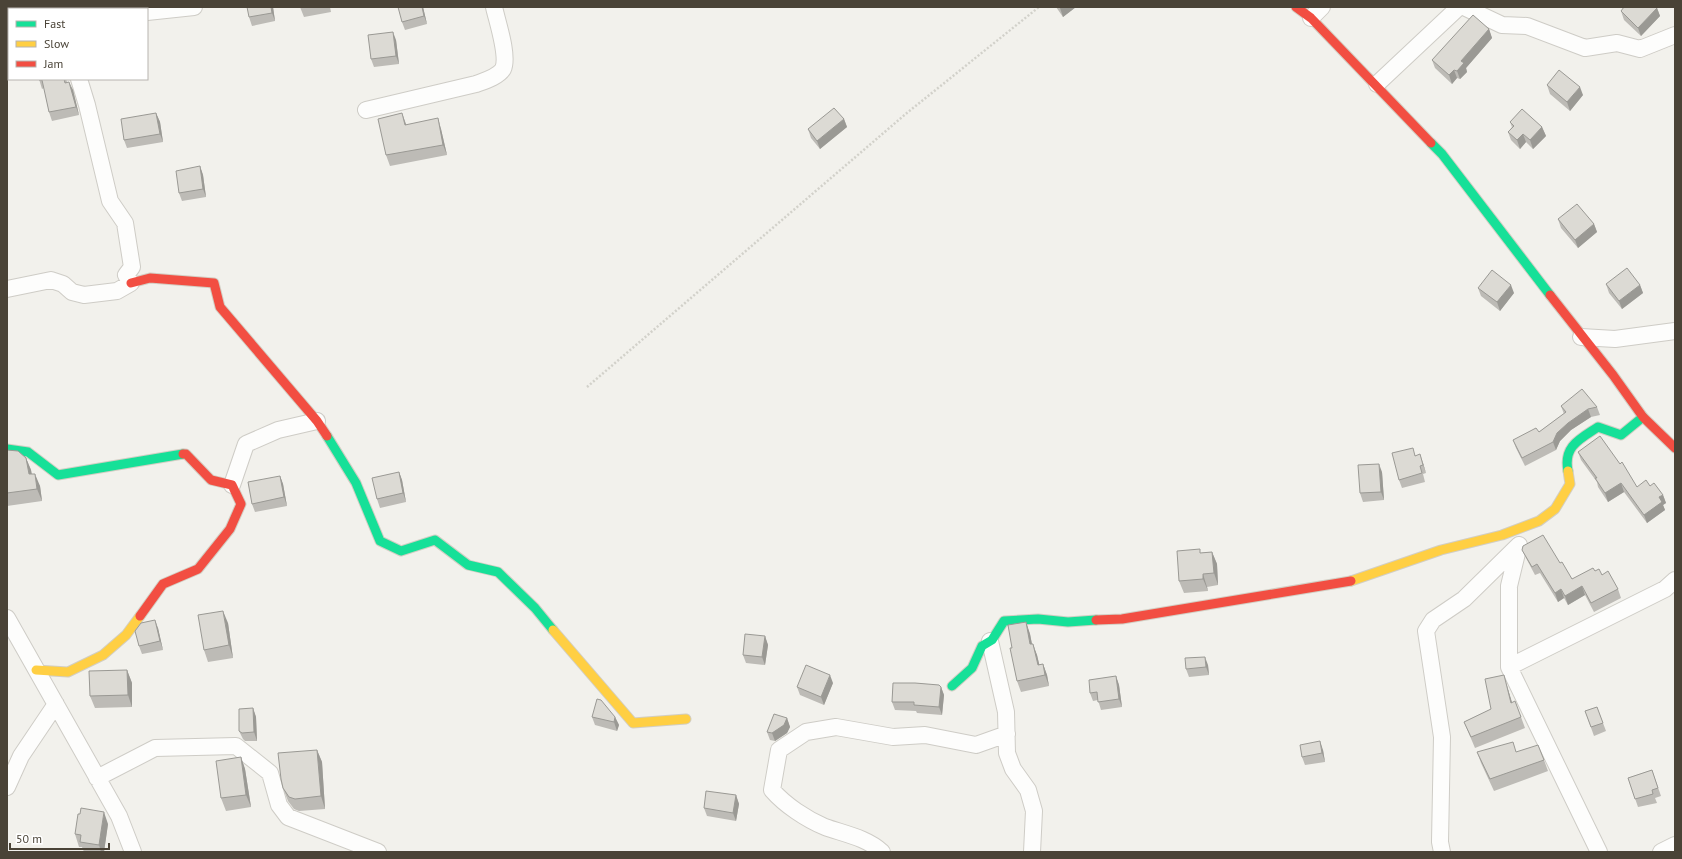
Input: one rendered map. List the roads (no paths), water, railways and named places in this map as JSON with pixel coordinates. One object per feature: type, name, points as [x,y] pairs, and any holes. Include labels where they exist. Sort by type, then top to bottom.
[{"type":"street","points":[[148,12],[194,7]]},
{"type":"street","points":[[366,110],[476,84],[493,77],[502,69],[504,60],[494,7]]},
{"type":"street","points":[[1296,7],[1316,12],[1377,84],[1442,154],[1643,416],[1675,448]]},
{"type":"street","points":[[1377,84],[1459,7]]},
{"type":"street","points":[[1464,7],[1502,25],[1527,26],[1584,48],[1617,43],[1640,49],[1675,35]]},
{"type":"street","points":[[79,80],[88,105],[110,201],[125,223],[132,267],[126,275],[131,282]]},
{"type":"street","points":[[7,289],[51,280],[63,284],[72,292],[84,295],[117,291],[131,282],[150,278],[214,282],[220,306],[316,421],[356,483],[380,541],[401,551],[435,540],[468,565],[498,572],[535,608],[633,723],[686,719]]},
{"type":"street","points":[[1581,337],[1615,339],[1675,331]]},
{"type":"street","points":[[952,686],[972,668],[982,646],[990,641],[1004,621],[1038,619],[1068,622],[1122,619],[1356,580],[1441,550],[1502,535],[1532,524],[1539,521],[1555,509],[1570,484],[1566,459],[1570,448],[1598,427],[1621,435],[1643,416]]},
{"type":"street","points":[[36,670],[68,672],[103,655],[126,635],[164,584],[198,569],[230,529],[241,504],[232,485],[246,444],[278,430],[316,421]]},
{"type":"street","points":[[7,449],[28,452],[58,475],[186,454],[211,480],[232,485]]},
{"type":"street","points":[[1442,852],[1440,842],[1442,737],[1426,631],[1433,620],[1464,599],[1519,545],[1532,524]]},
{"type":"street","points":[[1519,545],[1509,586],[1508,667],[1599,852]]},
{"type":"street","points":[[1508,667],[1665,589],[1675,580]]},
{"type":"street","points":[[7,618],[119,816],[133,852]]},
{"type":"street","points":[[990,641],[1006,712],[1007,753],[1013,769],[1028,790],[1034,811],[1032,852]]},
{"type":"street","points":[[7,787],[21,756],[56,704]]},
{"type":"street","points":[[882,852],[858,837],[823,826],[782,802],[772,790],[779,750],[806,732],[836,726],[892,737],[925,735],[976,745],[1007,734]]},
{"type":"street","points":[[97,778],[154,748],[236,746],[270,773],[280,805],[288,817],[378,852]]},
{"type":"street","points":[[1661,852],[1675,845]]}]
